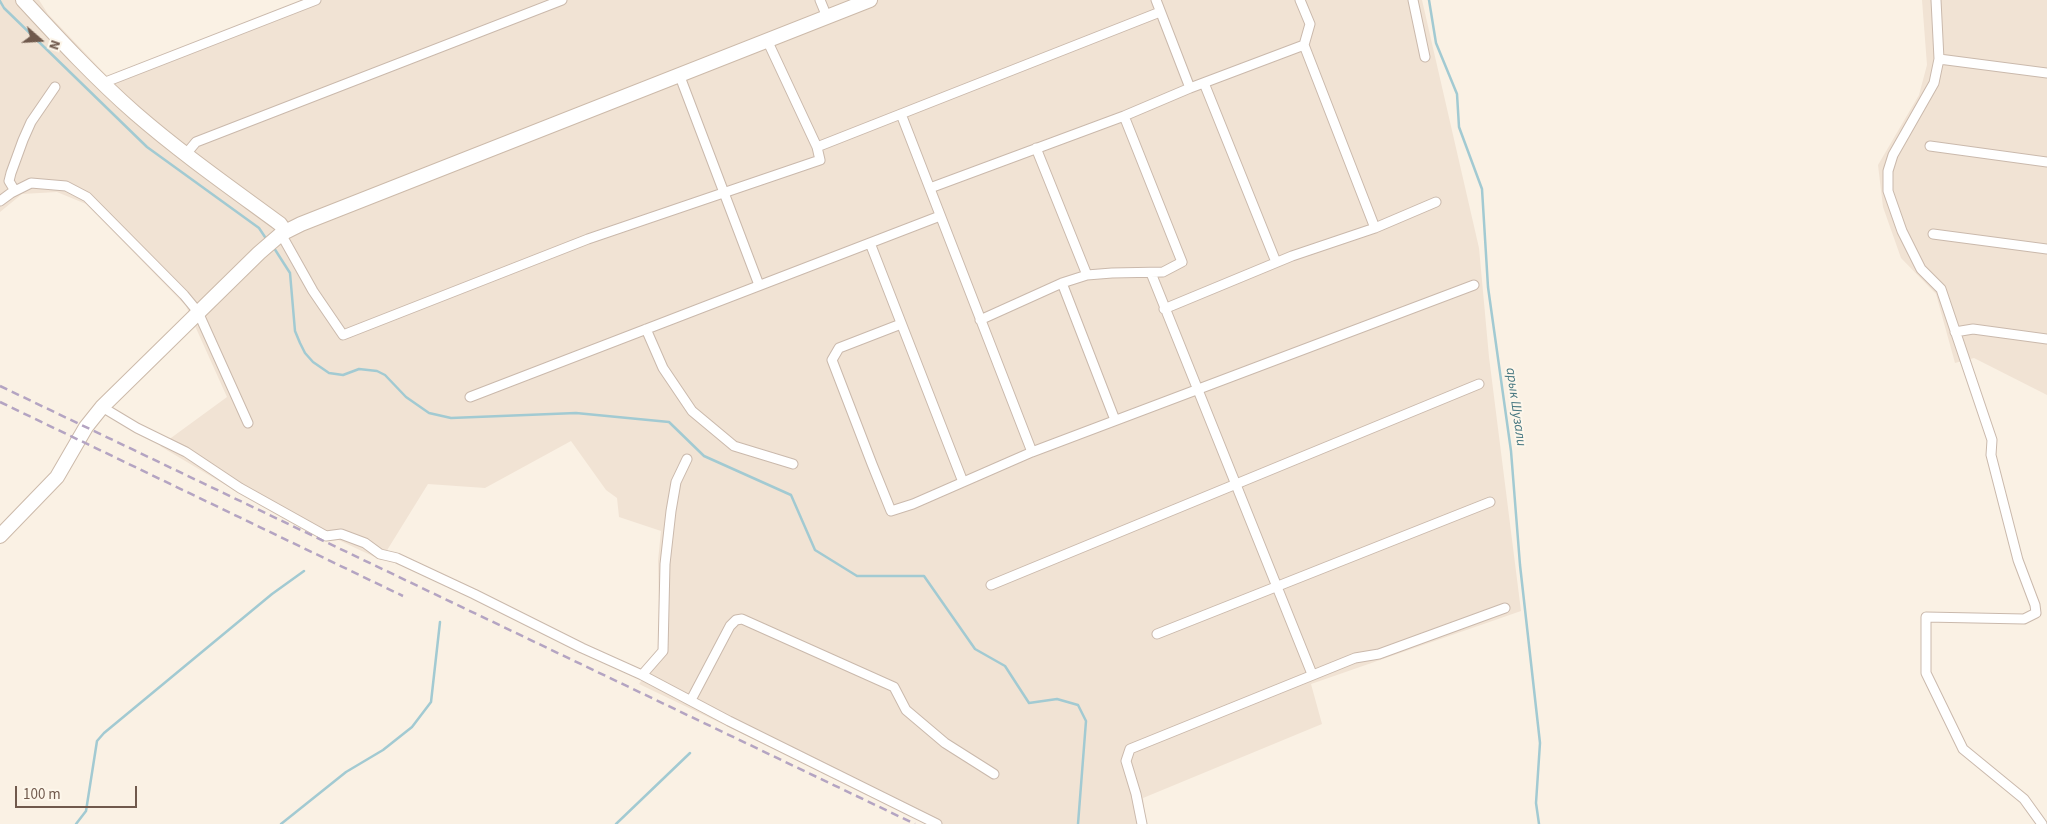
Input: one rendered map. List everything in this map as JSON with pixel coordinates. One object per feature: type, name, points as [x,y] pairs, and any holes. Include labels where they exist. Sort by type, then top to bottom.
[{"type":"main road","points":[[23,0],[71,53],[135,114],[280,224],[283,232]]},
{"type":"main road","points":[[0,536],[57,478],[86,427],[102,407],[259,253],[283,232],[870,0]]},
{"type":"street","points":[[103,83],[316,0]]},
{"type":"street","points":[[186,154],[196,142],[562,0]]},
{"type":"street","points":[[820,0],[827,17]]},
{"type":"street","points":[[1156,0],[1190,88]]},
{"type":"street","points":[[1300,0],[1310,24],[1304,45],[1375,228]]},
{"type":"street","points":[[1413,0],[1425,57]]},
{"type":"street","points":[[1936,0],[1939,59],[1934,83],[1893,155],[1888,171],[1888,191],[1902,231],[1921,269],[1941,289],[1992,440],[1994,465],[2018,560],[2035,605],[2036,613],[2024,619],[1926,617],[1926,673],[1963,748],[2024,799],[2042,824]]},
{"type":"street","points":[[817,148],[1160,12]]},
{"type":"street","points":[[283,232],[313,291],[343,335],[588,239],[726,194],[820,160],[817,148],[767,40]]},
{"type":"street","points":[[930,188],[1124,116],[1190,88],[1304,45]]},
{"type":"street","points":[[1939,59],[2047,73]]},
{"type":"street","points":[[680,74],[760,285]]},
{"type":"street","points":[[1204,83],[1276,262]]},
{"type":"street","points":[[15,191],[9,181],[23,140],[31,122],[55,87]]},
{"type":"street","points":[[901,114],[1032,452]]},
{"type":"street","points":[[980,320],[1062,282],[1087,275],[1162,272],[1182,262],[1124,116]]},
{"type":"street","points":[[1930,146],[2047,162]]},
{"type":"street","points":[[1036,148],[1087,275]]},
{"type":"street","points":[[0,201],[15,191],[31,184],[66,186],[87,197],[184,295],[198,312],[248,423]]},
{"type":"street","points":[[1164,309],[1276,262],[1375,228],[1436,202]]},
{"type":"street","points":[[470,397],[940,216]]},
{"type":"street","points":[[1933,234],[2047,249]]},
{"type":"street","points":[[870,243],[963,482]]},
{"type":"street","points":[[1151,273],[1234,484],[1312,674]]},
{"type":"street","points":[[1062,282],[1115,420]]},
{"type":"street","points":[[901,324],[839,348],[832,360],[891,511],[913,504],[1032,452],[1474,285]]},
{"type":"street","points":[[1955,332],[1973,329],[2047,339]]},
{"type":"street","points":[[646,330],[663,368],[692,412],[734,446],[793,464]]},
{"type":"street","points":[[991,585],[1479,384]]},
{"type":"street","points":[[102,407],[137,428],[186,452],[240,488],[326,536],[341,534],[365,543],[380,554],[396,558],[465,590],[582,648],[642,674],[729,721],[937,824]]},
{"type":"street","points":[[642,674],[662,651],[665,564],[671,511],[676,482],[687,459]]},
{"type":"street","points":[[1157,634],[1490,502]]},
{"type":"street","points":[[1142,824],[1126,760],[1130,749],[1354,658],[1379,654],[1505,608]]},
{"type":"street","points":[[691,700],[730,626],[736,620],[742,619],[894,687],[906,710],[945,743],[994,774]]},
{"type":"shaded area","points":[[0,0],[39,0],[48,14],[108,77],[304,0],[1422,0],[1479,248],[1489,357],[1521,611],[1311,684],[1322,724],[1143,798],[1146,824],[931,824],[639,684],[660,654],[658,561],[661,531],[619,517],[617,498],[606,490],[571,441],[485,488],[428,484],[381,560],[239,493],[160,446],[227,397],[186,306],[86,204],[57,192],[22,194],[0,212]]},
{"type":"shaded area","points":[[1922,0],[2047,0],[2047,395],[1974,358],[1955,363],[1936,294],[1901,258],[1883,207],[1878,165],[1919,95],[1927,65]]},
{"type":"waterway","name":"арык Шузали","points":[[1429,0],[1436,43],[1457,94],[1459,127],[1482,189],[1488,287],[1511,451],[1520,565],[1540,743],[1536,803],[1539,824]]},
{"type":"waterway","points":[[0,1],[4,8],[147,147],[259,228],[267,240]]},
{"type":"waterway","points":[[274,248],[290,273],[295,331],[300,343],[305,353],[313,362],[329,373],[343,375],[359,369],[377,371],[385,375],[406,397],[429,413],[451,418],[576,413],[669,422],[704,456],[791,495],[815,550],[857,576],[924,576],[975,649],[1005,666],[1029,703],[1057,699],[1078,705],[1086,721],[1078,824]]},
{"type":"waterway","points":[[76,824],[86,811],[97,741],[104,733],[272,594],[304,571]]},
{"type":"waterway","points":[[281,824],[346,772],[383,750],[412,727],[431,702],[440,622]]},
{"type":"waterway","points":[[616,824],[690,753]]},
{"type":"railway","points":[[0,386],[915,824]]},
{"type":"railway","points":[[0,402],[403,596]]}]
